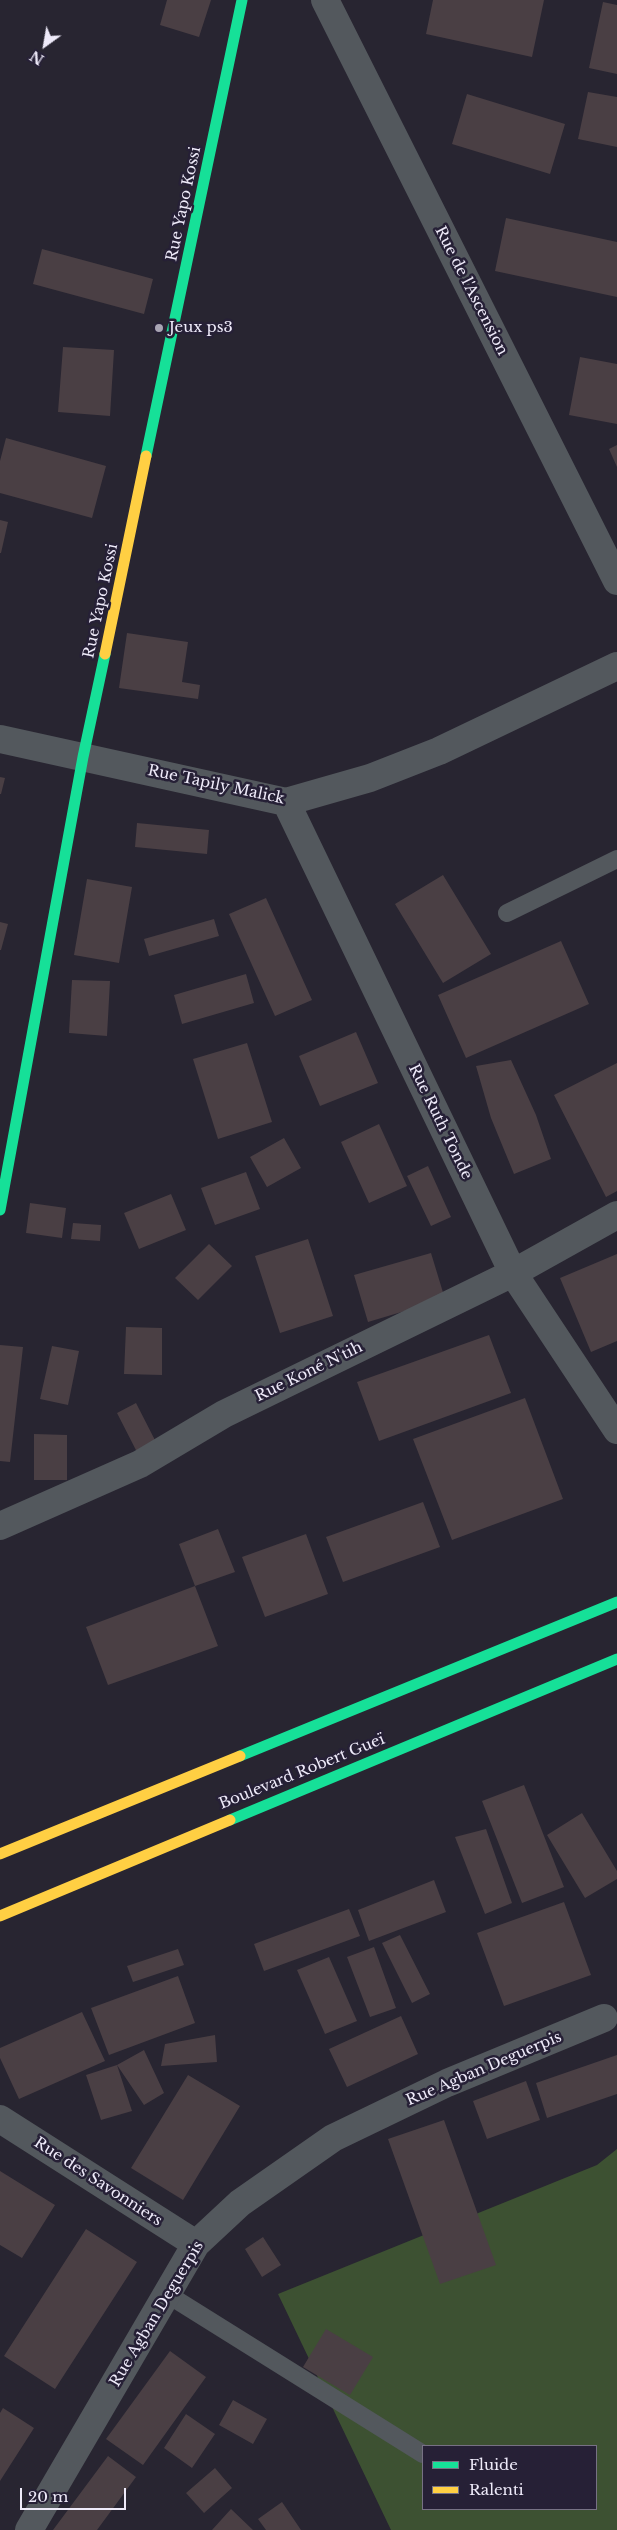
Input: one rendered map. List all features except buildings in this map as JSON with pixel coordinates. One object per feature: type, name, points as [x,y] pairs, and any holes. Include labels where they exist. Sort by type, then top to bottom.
[{"type":"main road","name":"Rue Yapo Kossi","points":[[0,1210],[83,757],[242,0]]},
{"type":"main road","points":[[0,1854],[617,1602]]},
{"type":"main road","name":"Boulevard Robert Gueï","points":[[0,1916],[617,1659]]},
{"type":"street","name":"Rue de l'Ascension","points":[[325,0],[617,581]]},
{"type":"street","name":"Rue Tapily Malick","points":[[0,739],[286,802],[370,778],[438,752],[617,666]]},
{"type":"street","name":"Rue Ruth Tonde","points":[[286,802],[513,1273],[617,1430]]},
{"type":"street","name":"Rue Koné N'tih","points":[[0,1526],[140,1464],[224,1414],[513,1273],[617,1215]]},
{"type":"street","name":"Rue Agban Deguerpis","points":[[29,2530],[196,2244],[240,2203],[333,2138],[447,2083],[604,2018]]},
{"type":"street","name":"Rue des Savonniers","points":[[0,2119],[196,2244]]},
{"type":"lane","points":[[507,913],[617,859]]},
{"type":"lane","points":[[167,2294],[422,2453]]},
{"type":"green space","points":[[617,2149],[617,2530],[391,2530],[278,2294],[597,2165]]},
{"type":"traffic: fast","points":[[146,456],[242,0]]},
{"type":"traffic: fast","points":[[0,1210],[83,757],[105,654]]},
{"type":"traffic: fast","points":[[240,1756],[617,1602]]},
{"type":"traffic: fast","points":[[230,1820],[617,1659]]},
{"type":"traffic: slow","points":[[105,654],[146,456]]},
{"type":"traffic: slow","points":[[0,1854],[240,1756]]},
{"type":"traffic: slow","points":[[0,1916],[230,1820]]},
{"type":"place","name":"Jeux ps3","points":[[159,328]]}]
